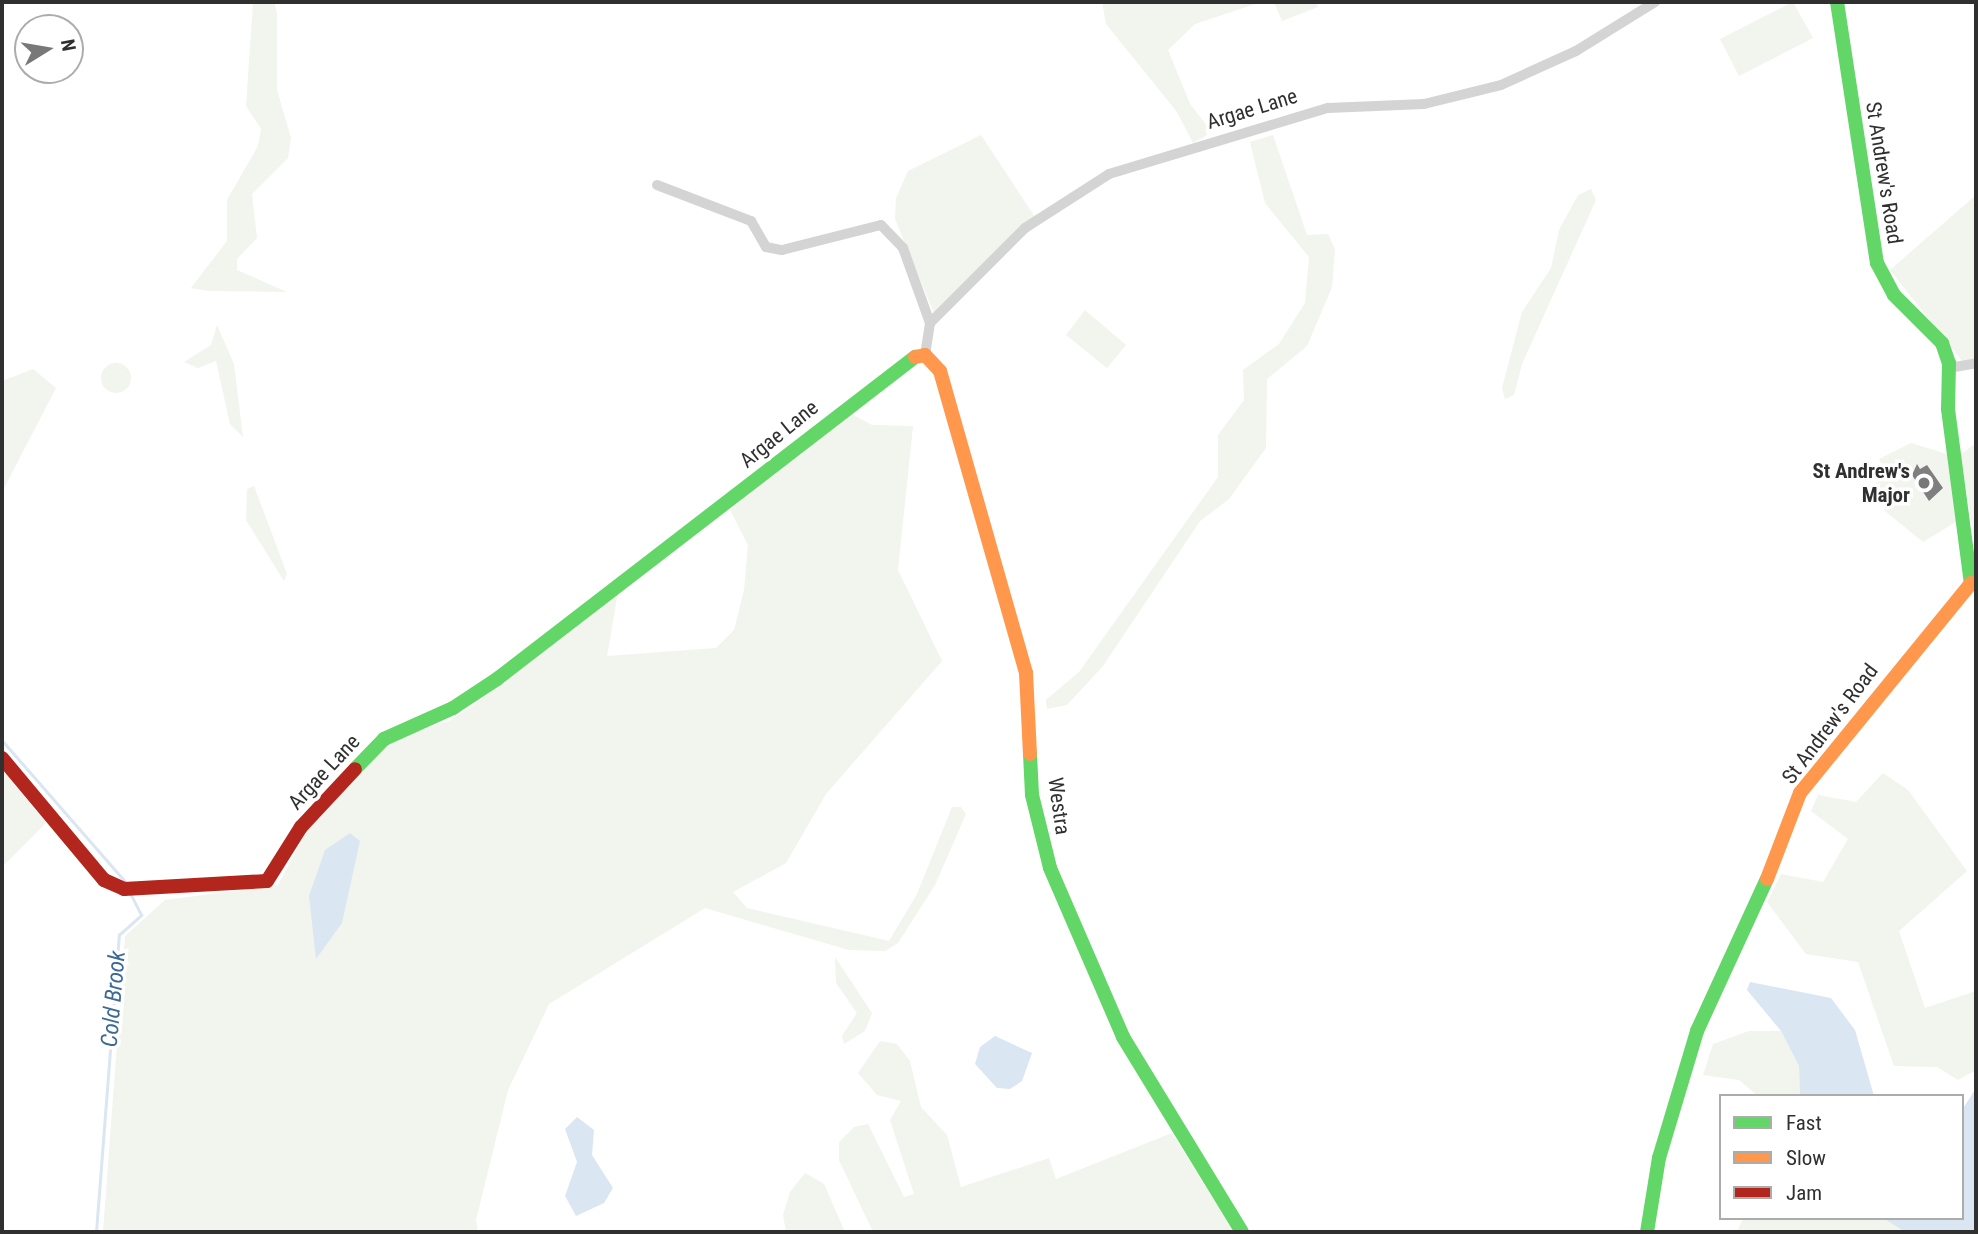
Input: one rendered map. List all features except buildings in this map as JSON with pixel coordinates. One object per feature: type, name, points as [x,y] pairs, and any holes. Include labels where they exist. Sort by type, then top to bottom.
[{"type":"street","name":"Argae Lane","points":[[930,323],[1025,228],[1109,174],[1328,108],[1424,104],[1501,85],[1576,51],[1655,2]]},
{"type":"street","name":"St Andrew's Road","points":[[1647,1232],[1659,1158],[1697,1031],[1754,917],[1800,793],[1970,582],[1949,418],[1950,368],[1942,343],[1894,295],[1877,263],[1837,2]]},
{"type":"street","points":[[657,185],[751,221],[766,247],[782,250],[881,225],[903,248],[930,323],[925,355]]},
{"type":"street","name":"Argae Lane","points":[[2,758],[104,880],[128,889],[267,881],[301,827],[384,739],[453,708],[496,679],[905,360],[925,355]]},
{"type":"street","name":"Westra","points":[[925,355],[940,371],[1026,673],[1034,806],[1050,868],[1124,1037],[1242,1232]]},
{"type":"street","points":[[1950,368],[1976,363]]},
{"type":"shaded area","points":[[253,2],[274,2],[277,13],[277,90],[291,138],[288,158],[252,194],[257,238],[237,259],[237,270],[287,292],[209,291],[191,288],[227,241],[227,200],[258,146],[261,129],[246,106]]},
{"type":"shaded area","points":[[1102,2],[1261,2],[1195,24],[1168,50],[1190,104],[1211,131],[1204,137],[1193,143],[1177,112],[1106,24]]},
{"type":"shaded area","points":[[1274,2],[1316,2],[1318,7],[1282,21]]},
{"type":"shaded area","points":[[1793,2],[1813,38],[1739,76],[1720,39]]},
{"type":"shaded area","points":[[981,135],[1035,217],[934,313],[895,219],[896,198],[908,171]]},
{"type":"shaded area","points":[[1273,135],[1307,235],[1328,234],[1335,249],[1332,287],[1307,346],[1267,379],[1266,448],[1229,499],[1200,521],[1103,666],[1067,705],[1047,709],[1046,700],[1079,672],[1218,477],[1218,435],[1244,400],[1243,370],[1279,344],[1305,303],[1309,257],[1265,203],[1250,142]]},
{"type":"shaded area","points":[[1591,189],[1596,200],[1522,364],[1514,395],[1505,399],[1502,388],[1522,312],[1551,268],[1559,230],[1578,195]]},
{"type":"shaded area","points":[[1976,195],[1976,359],[1962,361],[1890,270]]},
{"type":"shaded area","points":[[1085,310],[1126,345],[1107,368],[1066,335]]},
{"type":"shaded area","points":[[217,325],[234,364],[243,437],[230,424],[216,361],[198,368],[184,362],[211,345]]},
{"type":"shaded area","points":[[116,363],[122,364],[130,372],[130,384],[122,392],[116,393],[110,392],[102,384],[101,378],[102,372],[110,364]]},
{"type":"shaded area","points":[[33,369],[56,388],[2,492],[2,381]]},
{"type":"shaded area","points":[[846,411],[872,425],[913,426],[898,570],[942,661],[826,794],[786,863],[733,892],[747,908],[889,941],[917,894],[952,807],[961,807],[966,814],[935,885],[898,943],[885,951],[849,950],[705,908],[549,1004],[508,1090],[476,1220],[478,1232],[103,1232],[125,936],[165,900],[278,885],[307,830],[387,741],[449,721],[474,705],[618,592],[607,656],[716,648],[734,630],[744,590],[748,545],[730,510]]},
{"type":"shaded area","points":[[1911,443],[1947,454],[1959,520],[1923,542],[1885,511],[1876,483],[1887,475],[1879,459]]},
{"type":"shaded area","points":[[1976,443],[1976,549],[1960,455]]},
{"type":"shaded area","points":[[254,486],[287,574],[284,581],[246,520],[247,489]]},
{"type":"shaded area","points":[[2,769],[46,823],[2,867]]},
{"type":"shaded area","points":[[1883,773],[1908,790],[1967,871],[1899,931],[1925,1008],[1976,991],[1976,1070],[1958,1080],[1937,1067],[1894,1066],[1858,962],[1806,954],[1767,902],[1781,874],[1823,882],[1848,839],[1811,811],[1818,795],[1856,802]]},
{"type":"shaded area","points":[[350,833],[360,841],[342,923],[316,959],[309,896],[325,850]]},
{"type":"shaded area","points":[[835,957],[872,1013],[865,1031],[844,1044],[842,1036],[857,1013],[836,983]]},
{"type":"shaded area","points":[[1750,982],[1831,998],[1855,1030],[1873,1094],[1800,1094],[1799,1066],[1781,1031],[1747,990]]},
{"type":"shaded area","points":[[1749,1031],[1781,1031],[1799,1066],[1800,1094],[1756,1094],[1739,1080],[1703,1075],[1713,1044]]},
{"type":"shaded area","points":[[995,1036],[1032,1053],[1022,1081],[1010,1089],[997,1088],[975,1064],[980,1047]]},
{"type":"shaded area","points":[[880,1041],[897,1044],[910,1061],[921,1107],[947,1135],[961,1187],[1049,1158],[1056,1179],[1172,1133],[1234,1232],[873,1232],[839,1160],[839,1142],[854,1127],[868,1124],[904,1197],[914,1194],[890,1120],[901,1101],[877,1095],[858,1073]]},
{"type":"shaded area","points":[[1976,1088],[1976,1232],[1905,1232],[1886,1220],[1964,1220],[1964,1107]]},
{"type":"shaded area","points":[[577,1117],[594,1130],[592,1155],[613,1188],[604,1203],[576,1216],[565,1196],[577,1162],[565,1129]]},
{"type":"shaded area","points":[[805,1173],[824,1184],[845,1232],[786,1232],[783,1215],[790,1192]]},
{"type":"shaded area","points":[[1742,1220],[1886,1220],[1905,1232],[1737,1232]]},
{"type":"waterway","name":"Cold Brook","points":[[2,740],[126,882]]},
{"type":"waterway","name":"Cold Brook","points":[[96,1232],[119,935],[141,915],[131,895]]},
{"type":"traffic: fast","points":[[1837,2],[1877,263],[1894,295],[1942,343],[1949,363],[1948,409],[1971,583]]},
{"type":"traffic: fast","points":[[355,769],[384,739],[453,708],[497,679],[915,357]]},
{"type":"traffic: fast","points":[[1030,754],[1032,795],[1050,868],[1123,1037],[1242,1232]]},
{"type":"traffic: fast","points":[[1647,1232],[1659,1158],[1697,1031],[1767,879]]},
{"type":"traffic: slow","points":[[915,357],[925,355],[940,371],[1026,673],[1030,754]]},
{"type":"traffic: slow","points":[[1767,879],[1800,793],[1971,583]]},
{"type":"traffic: jam","points":[[2,758],[104,880],[124,889],[267,881],[301,827],[355,769]]},
{"type":"place","name":"St Andrew's Major","points":[[1924,483]]}]
